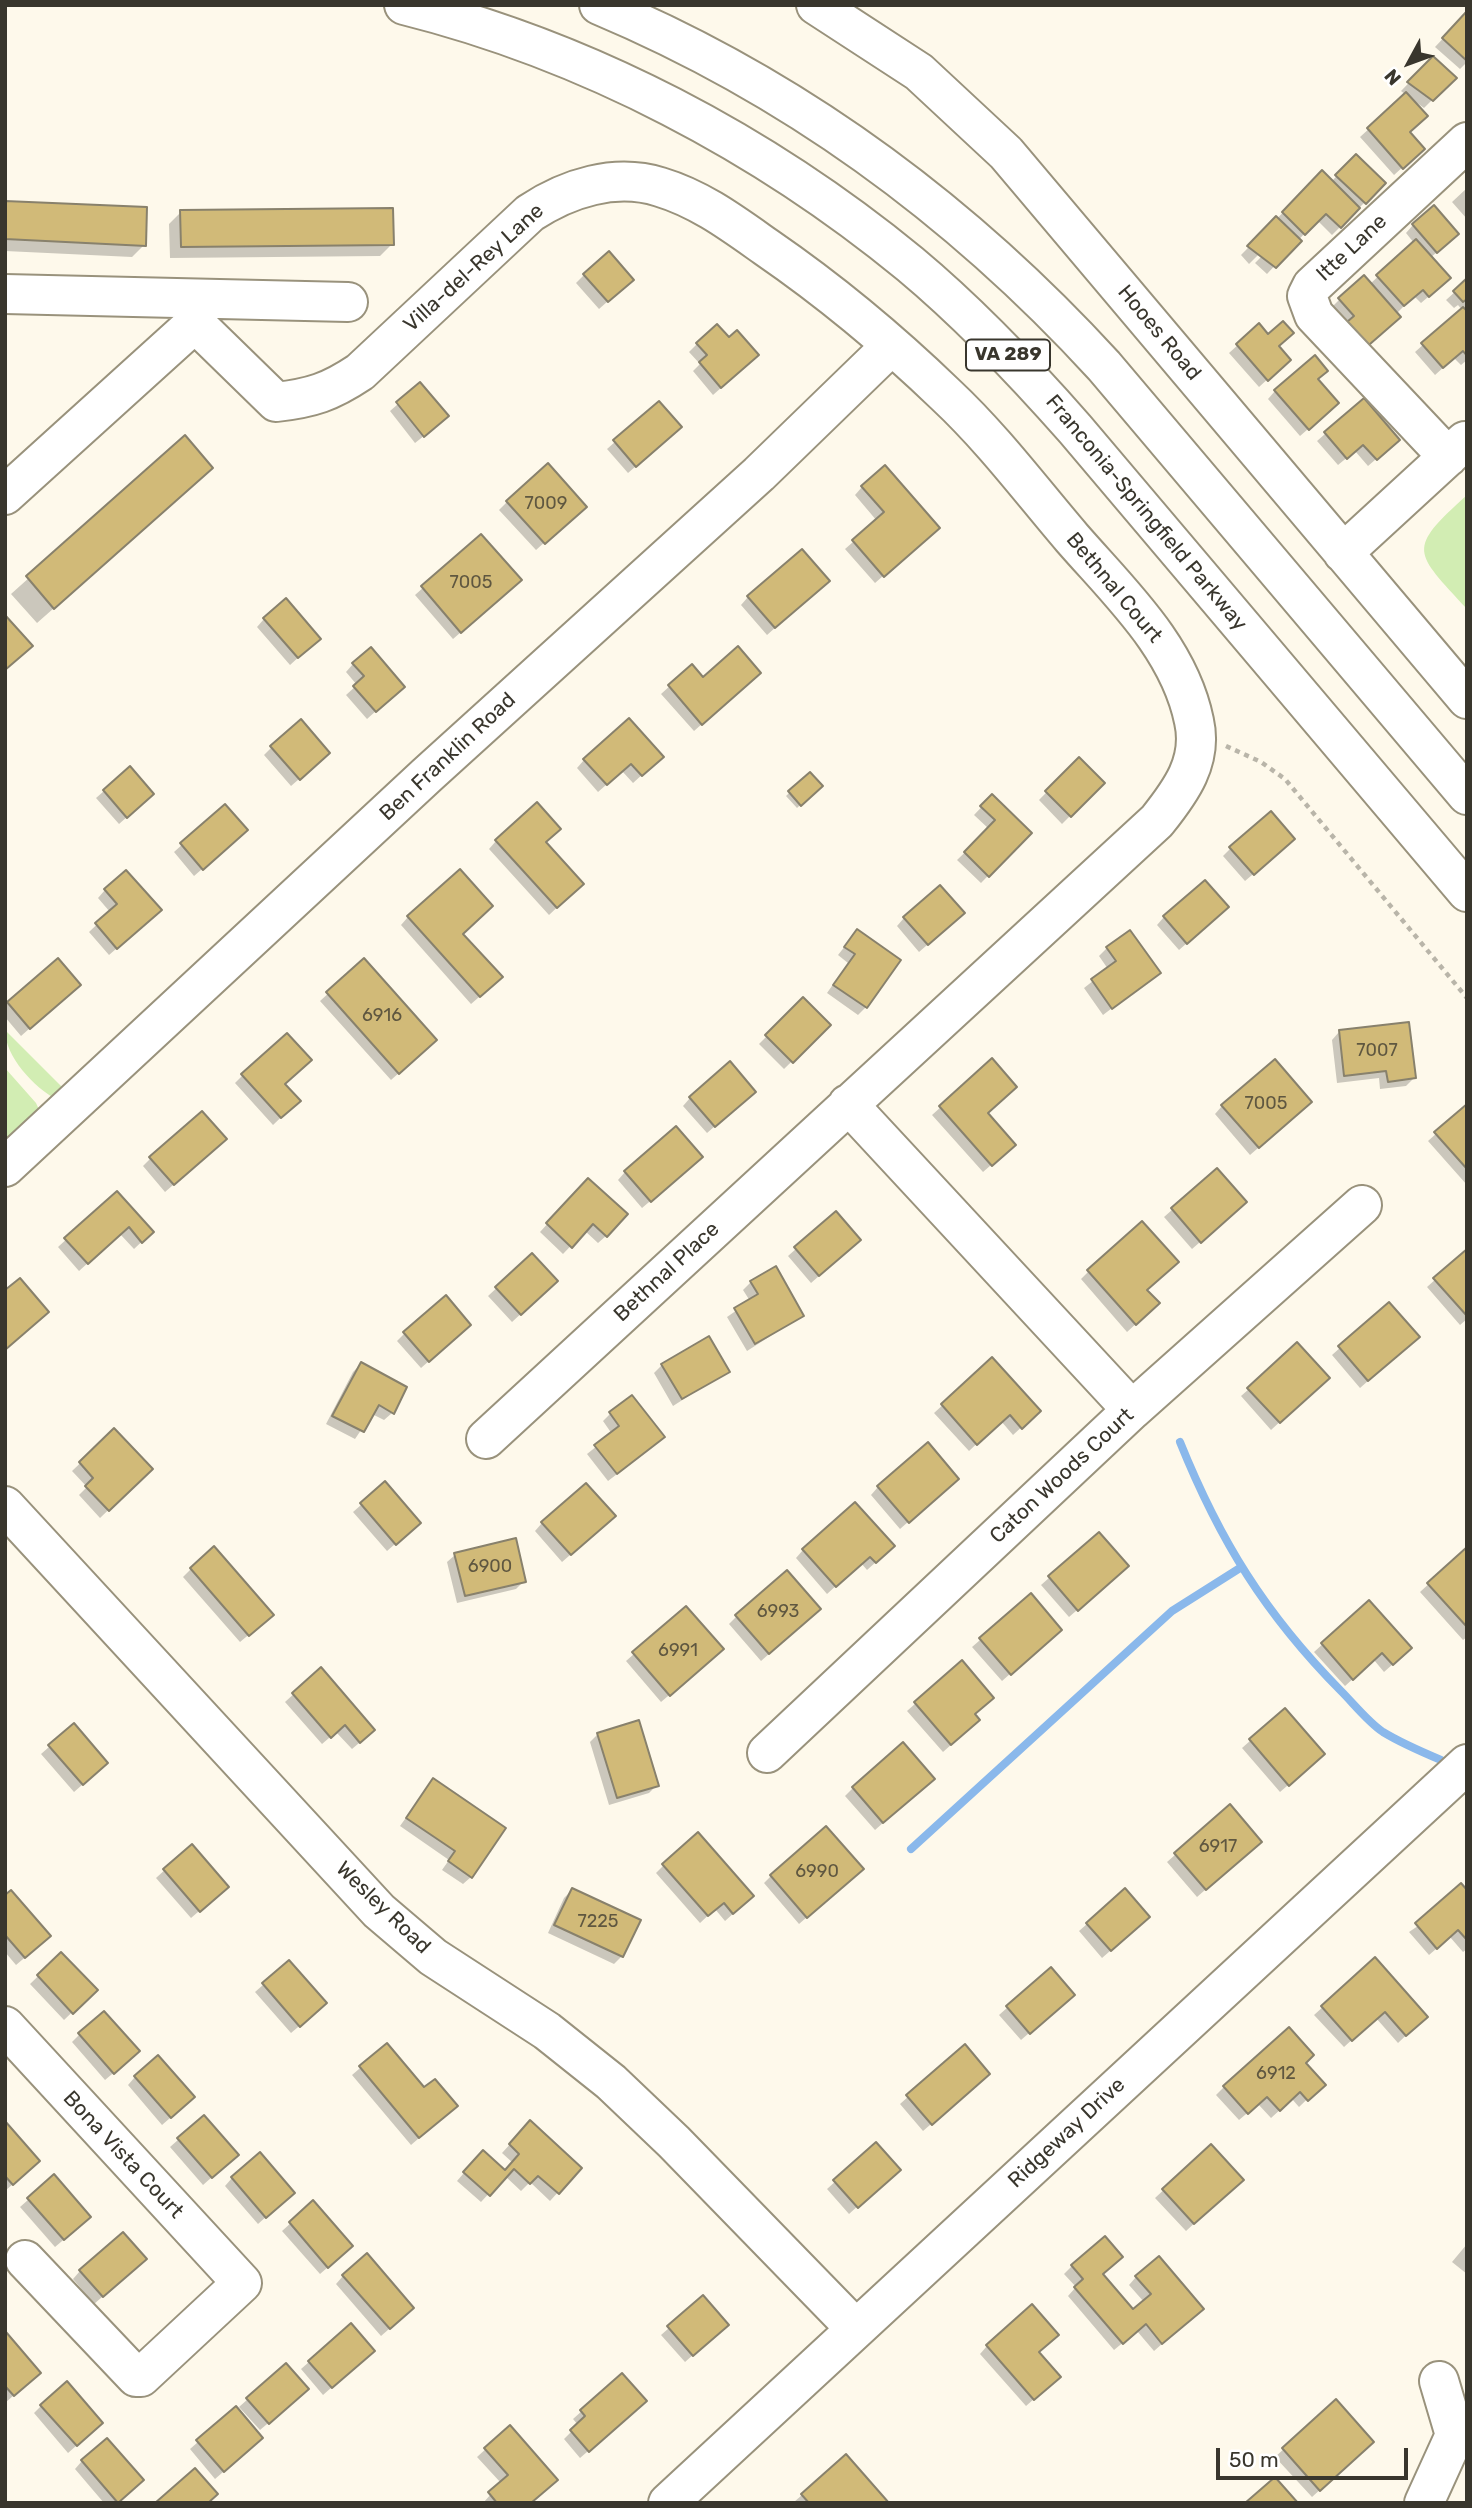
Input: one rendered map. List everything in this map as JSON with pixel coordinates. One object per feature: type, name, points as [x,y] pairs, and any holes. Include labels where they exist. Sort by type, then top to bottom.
[{"type":"street","name":"Franconia-Springfield Parkway","points":[[404,5],[468,23],[555,55],[682,113],[779,170],[911,265],[998,345],[1045,395],[1467,892]]},
{"type":"street","name":"VA 289","points":[[599,5],[656,30],[780,96],[900,177],[981,244],[1040,298],[1104,366],[1467,795]]},
{"type":"street","name":"Hooes Road","points":[[816,5],[919,72],[1006,152],[1467,699]]},
{"type":"street","name":"Itte Lane","points":[[1457,448],[1314,315],[1307,296],[1312,286],[1467,142]]},
{"type":"street","name":"Villa-del-Rey Lane","points":[[196,312],[276,402],[310,398],[337,387],[360,372],[530,213],[548,201],[595,184],[622,182],[657,186],[709,207],[819,283],[891,346]]},
{"type":"street","points":[[5,294],[196,312],[348,302]]},
{"type":"street","points":[[5,495],[196,312]]},
{"type":"street","name":"Bethnal Court","points":[[891,346],[947,396],[985,436],[1150,628],[1184,686],[1196,732],[1193,765],[1180,793],[1157,821],[1050,918]]},
{"type":"street","name":"Ben Franklin Road","points":[[5,1167],[427,775],[759,474],[891,346]]},
{"type":"street","points":[[1343,553],[1457,448]]},
{"type":"street","name":"Bethnal Place","points":[[486,1439],[1050,918]]},
{"type":"street","points":[[848,1104],[1132,1410]]},
{"type":"street","name":"Caton Woods Court","points":[[767,1753],[1132,1410],[1362,1205]]},
{"type":"street","name":"Wesley Road","points":[[5,1506],[379,1911],[433,1957],[547,2031],[611,2082],[674,2142],[856,2329]]},
{"type":"street","name":"Ridgeway Drive","points":[[668,2503],[1467,1764]]},
{"type":"street","name":"Bona Vista Court","points":[[5,2026],[242,2283],[141,2377],[133,2375],[25,2260]]},
{"type":"street","points":[[1424,2503],[1455,2435],[1438,2381]]},
{"type":"path","points":[[1196,732],[1261,762],[1285,779],[1467,998]]},
{"type":"green space","points":[[1467,495],[1467,609],[1436,574],[1424,551],[1426,540],[1434,528]]},
{"type":"green space","points":[[5,1030],[67,1092],[57,1100],[30,1079],[15,1061],[6,1040]]},
{"type":"green space","points":[[5,1068],[36,1103],[41,1114],[5,1144]]},
{"type":"building","points":[[1467,11],[1467,61],[1442,38]]},
{"type":"building","points":[[1433,56],[1457,78],[1433,101],[1407,82]]},
{"type":"building","points":[[1406,92],[1428,116],[1410,132],[1425,149],[1403,169],[1367,128]]},
{"type":"building","points":[[1356,154],[1386,183],[1366,204],[1335,175]]},
{"type":"building","points":[[1322,170],[1360,208],[1341,228],[1326,214],[1305,235],[1282,212]]},
{"type":"building","points":[[5,201],[147,207],[146,246],[5,239]]},
{"type":"building","points":[[1434,205],[1459,234],[1437,253],[1412,224]]},
{"type":"building","points":[[393,208],[394,245],[181,247],[180,210]]},
{"type":"building","points":[[1276,216],[1302,241],[1276,268],[1247,246]]},
{"type":"building","points":[[1416,239],[1451,278],[1429,297],[1423,290],[1404,306],[1376,275]]},
{"type":"building","points":[[609,251],[634,280],[608,302],[583,274]]},
{"type":"building","points":[[1364,275],[1401,317],[1362,351],[1341,327],[1354,316],[1338,298]]},
{"type":"building","points":[[1467,278],[1467,299],[1463,302],[1453,291]]},
{"type":"building","points":[[1463,307],[1467,311],[1467,356],[1463,351],[1443,368],[1421,343]]},
{"type":"building","points":[[1283,321],[1294,333],[1279,346],[1291,360],[1268,381],[1236,344],[1259,323],[1268,334]]},
{"type":"building","points":[[717,324],[729,337],[737,330],[759,355],[721,388],[699,362],[707,355],[696,343]]},
{"type":"building","points":[[1315,355],[1328,371],[1318,379],[1339,403],[1309,430],[1274,390]]},
{"type":"building","points":[[420,382],[449,416],[424,437],[396,402]]},
{"type":"building","points":[[1364,398],[1400,440],[1377,460],[1363,445],[1347,459],[1324,432]]},
{"type":"building","points":[[659,401],[682,427],[636,467],[613,440]]},
{"type":"building","points":[[185,435],[213,468],[54,609],[26,576]]},
{"type":"building","points":[[548,463],[587,507],[545,544],[506,501]]},
{"type":"building","points":[[885,465],[940,528],[884,577],[852,540],[884,512],[861,486]]},
{"type":"building","points":[[481,534],[522,580],[461,633],[421,586]]},
{"type":"building","points":[[802,549],[830,581],[775,628],[747,596]]},
{"type":"building","points":[[286,598],[321,639],[298,658],[263,618]]},
{"type":"building","points":[[5,615],[33,646],[5,670]]},
{"type":"building","points":[[738,646],[761,673],[702,725],[668,685],[692,664],[703,677]]},
{"type":"building","points":[[371,647],[405,687],[376,712],[353,686],[364,676],[352,663]]},
{"type":"building","points":[[629,718],[664,757],[642,776],[631,764],[607,785],[583,759]]},
{"type":"building","points":[[301,719],[330,753],[300,780],[270,746]]},
{"type":"building","points":[[1079,757],[1105,783],[1071,817],[1045,791]]},
{"type":"building","points":[[130,766],[154,794],[127,818],[103,790]]},
{"type":"building","points":[[810,772],[823,786],[801,806],[788,791]]},
{"type":"building","points":[[992,794],[1032,833],[989,877],[964,852],[995,820],[980,806]]},
{"type":"building","points":[[537,802],[561,829],[546,842],[584,884],[557,908],[495,840]]},
{"type":"building","points":[[225,804],[248,830],[203,870],[180,843]]},
{"type":"building","points":[[1271,811],[1295,839],[1254,875],[1229,847]]},
{"type":"building","points":[[460,869],[493,906],[463,934],[503,977],[480,997],[407,916]]},
{"type":"building","points":[[126,870],[162,910],[117,949],[95,923],[117,904],[104,889]]},
{"type":"building","points":[[1205,880],[1229,907],[1187,944],[1163,916]]},
{"type":"building","points":[[940,885],[965,913],[928,945],[903,917]]},
{"type":"building","points":[[857,929],[901,960],[867,1008],[833,985],[855,954],[844,947]]},
{"type":"building","points":[[1130,930],[1161,973],[1112,1009],[1091,979],[1116,961],[1106,947]]},
{"type":"building","points":[[58,958],[81,985],[30,1029],[7,1002]]},
{"type":"building","points":[[364,958],[437,1040],[399,1074],[326,992]]},
{"type":"building","points":[[803,997],[831,1025],[793,1063],[765,1035]]},
{"type":"building","points":[[1409,1022],[1416,1078],[1388,1082],[1386,1071],[1344,1076],[1339,1030]]},
{"type":"building","points":[[287,1033],[312,1060],[285,1084],[301,1101],[281,1118],[241,1074]]},
{"type":"building","points":[[992,1058],[1017,1087],[988,1113],[1016,1145],[992,1166],[939,1106]]},
{"type":"building","points":[[1275,1059],[1312,1102],[1259,1148],[1221,1105]]},
{"type":"building","points":[[730,1061],[756,1092],[715,1127],[689,1097]]},
{"type":"building","points":[[1467,1104],[1467,1169],[1434,1132]]},
{"type":"building","points":[[202,1111],[227,1139],[174,1185],[149,1157]]},
{"type":"building","points":[[676,1126],[703,1157],[651,1202],[624,1171]]},
{"type":"building","points":[[1217,1168],[1247,1202],[1201,1243],[1171,1208]]},
{"type":"building","points":[[588,1178],[628,1214],[607,1237],[593,1224],[572,1248],[546,1223]]},
{"type":"building","points":[[117,1191],[154,1232],[142,1243],[129,1227],[88,1264],[64,1238]]},
{"type":"building","points":[[836,1211],[861,1240],[819,1276],[794,1247]]},
{"type":"building","points":[[1142,1221],[1179,1262],[1147,1290],[1160,1303],[1136,1325],[1087,1270]]},
{"type":"building","points":[[1467,1249],[1467,1316],[1433,1278]]},
{"type":"building","points":[[532,1253],[558,1281],[521,1315],[495,1287]]},
{"type":"building","points":[[776,1266],[804,1316],[755,1344],[734,1308],[758,1294],[750,1281]]},
{"type":"building","points":[[20,1278],[49,1312],[5,1350],[5,1290]]},
{"type":"building","points":[[446,1295],[471,1325],[429,1362],[403,1332]]},
{"type":"building","points":[[1389,1302],[1420,1337],[1368,1381],[1338,1346]]},
{"type":"building","points":[[709,1336],[730,1372],[682,1399],[661,1364]]},
{"type":"building","points":[[1297,1342],[1330,1378],[1280,1423],[1247,1388]]},
{"type":"building","points":[[992,1357],[1041,1411],[1022,1429],[1010,1415],[977,1445],[941,1404]]},
{"type":"building","points":[[361,1362],[407,1387],[394,1414],[379,1405],[364,1432],[332,1416]]},
{"type":"building","points":[[632,1395],[665,1437],[617,1474],[594,1445],[619,1426],[609,1412]]},
{"type":"building","points":[[114,1428],[153,1469],[109,1511],[85,1486],[93,1478],[79,1462]]},
{"type":"building","points":[[928,1442],[959,1479],[909,1523],[877,1486]]},
{"type":"building","points":[[385,1481],[421,1523],[396,1545],[360,1503]]},
{"type":"building","points":[[586,1483],[616,1516],[571,1555],[541,1522]]},
{"type":"building","points":[[855,1502],[895,1546],[876,1563],[870,1557],[836,1587],[802,1549]]},
{"type":"building","points":[[1099,1532],[1129,1566],[1078,1611],[1048,1576]]},
{"type":"building","points":[[516,1538],[526,1582],[465,1596],[454,1553]]},
{"type":"building","points":[[214,1546],[274,1615],[249,1636],[190,1568]]},
{"type":"building","points":[[1467,1547],[1467,1627],[1427,1583]]},
{"type":"building","points":[[787,1570],[821,1609],[769,1654],[735,1615]]},
{"type":"building","points":[[1031,1593],[1062,1630],[1011,1675],[979,1638]]},
{"type":"building","points":[[1369,1600],[1412,1648],[1393,1665],[1382,1653],[1353,1680],[1321,1643]]},
{"type":"building","points":[[686,1606],[724,1649],[670,1696],[632,1652]]},
{"type":"building","points":[[962,1660],[994,1698],[975,1714],[980,1720],[951,1745],[914,1702]]},
{"type":"building","points":[[321,1667],[375,1730],[360,1743],[345,1725],[331,1738],[292,1693]]},
{"type":"building","points":[[1285,1708],[1325,1754],[1289,1786],[1249,1739]]},
{"type":"building","points":[[639,1720],[659,1786],[617,1798],[597,1733]]},
{"type":"building","points":[[74,1723],[108,1763],[83,1785],[48,1745]]},
{"type":"building","points":[[903,1742],[935,1779],[883,1823],[852,1787]]},
{"type":"building","points":[[433,1778],[506,1828],[472,1878],[448,1861],[455,1851],[406,1818]]},
{"type":"building","points":[[1230,1804],[1262,1842],[1206,1890],[1174,1853]]},
{"type":"building","points":[[826,1826],[864,1869],[807,1918],[770,1875]]},
{"type":"building","points":[[698,1832],[754,1896],[733,1914],[724,1903],[708,1916],[662,1864]]},
{"type":"building","points":[[192,1844],[229,1887],[200,1912],[163,1869]]},
{"type":"building","points":[[1461,1883],[1467,1890],[1467,1940],[1458,1930],[1437,1949],[1415,1923]]},
{"type":"building","points":[[572,1888],[641,1920],[623,1957],[554,1925]]},
{"type":"building","points":[[1125,1888],[1150,1917],[1111,1951],[1086,1923]]},
{"type":"building","points":[[11,1890],[51,1936],[25,1958],[5,1935],[5,1895]]},
{"type":"building","points":[[61,1952],[98,1990],[73,2014],[37,1975]]},
{"type":"building","points":[[1375,1957],[1428,2017],[1406,2036],[1385,2012],[1352,2041],[1321,2006]]},
{"type":"building","points":[[289,1960],[327,2003],[300,2027],[262,1983]]},
{"type":"building","points":[[1051,1967],[1075,1995],[1030,2034],[1006,2006]]},
{"type":"building","points":[[104,2011],[140,2051],[114,2074],[78,2033]]},
{"type":"building","points":[[1289,2027],[1314,2055],[1306,2063],[1326,2085],[1308,2101],[1300,2092],[1280,2111],[1267,2097],[1248,2114],[1223,2086]]},
{"type":"building","points":[[387,2043],[424,2087],[435,2079],[458,2106],[419,2138],[359,2066]]},
{"type":"building","points":[[965,2044],[990,2074],[932,2125],[906,2095]]},
{"type":"building","points":[[158,2055],[195,2097],[171,2118],[134,2076]]},
{"type":"building","points":[[204,2115],[239,2155],[212,2178],[177,2138]]},
{"type":"building","points":[[530,2120],[582,2168],[559,2194],[538,2176],[530,2184],[514,2169],[490,2196],[463,2172],[483,2150],[505,2170],[519,2154],[509,2144]]},
{"type":"building","points":[[5,2121],[40,2161],[13,2185],[5,2176]]},
{"type":"building","points":[[876,2142],[901,2170],[858,2208],[833,2180]]},
{"type":"building","points":[[1211,2144],[1244,2180],[1194,2224],[1162,2189]]},
{"type":"building","points":[[260,2152],[295,2193],[266,2218],[231,2177]]},
{"type":"building","points":[[54,2174],[91,2217],[64,2240],[27,2198]]},
{"type":"building","points":[[313,2200],[353,2246],[328,2268],[289,2222]]},
{"type":"building","points":[[123,2232],[147,2259],[103,2297],[79,2270]]},
{"type":"building","points":[[1105,2236],[1123,2257],[1103,2274],[1133,2309],[1151,2294],[1135,2276],[1159,2256],[1204,2309],[1162,2344],[1146,2324],[1123,2344],[1074,2287],[1083,2279],[1071,2265]]},
{"type":"building","points":[[367,2253],[414,2308],[390,2329],[342,2275]]},
{"type":"building","points":[[703,2295],[729,2325],[693,2356],[667,2326]]},
{"type":"building","points":[[1032,2304],[1059,2335],[1039,2352],[1061,2377],[1034,2400],[986,2345]]},
{"type":"building","points":[[351,2323],[375,2351],[332,2388],[308,2361]]},
{"type":"building","points":[[6,2332],[41,2373],[14,2396],[5,2386]]},
{"type":"building","points":[[286,2363],[309,2389],[269,2424],[246,2398]]},
{"type":"building","points":[[622,2373],[647,2401],[589,2452],[570,2430],[585,2416],[580,2410]]},
{"type":"building","points":[[67,2381],[103,2423],[77,2446],[40,2405]]},
{"type":"building","points":[[1336,2399],[1374,2442],[1320,2491],[1282,2448]]},
{"type":"building","points":[[236,2406],[263,2438],[224,2472],[196,2440]]},
{"type":"building","points":[[510,2425],[558,2480],[531,2503],[497,2503],[488,2492],[508,2475],[484,2448]]},
{"type":"building","points":[[107,2438],[144,2480],[118,2503],[81,2460]]},
{"type":"building","points":[[846,2454],[889,2503],[809,2503],[801,2494]]},
{"type":"building","points":[[195,2468],[218,2494],[208,2503],[155,2503]]},
{"type":"building","points":[[1275,2477],[1298,2503],[1245,2503]]},
{"type":"waterway","points":[[1180,1442],[1228,1544],[1289,1634],[1377,1728],[1404,1744],[1441,1760]]},
{"type":"waterway","points":[[911,1849],[1172,1611],[1240,1568]]}]
